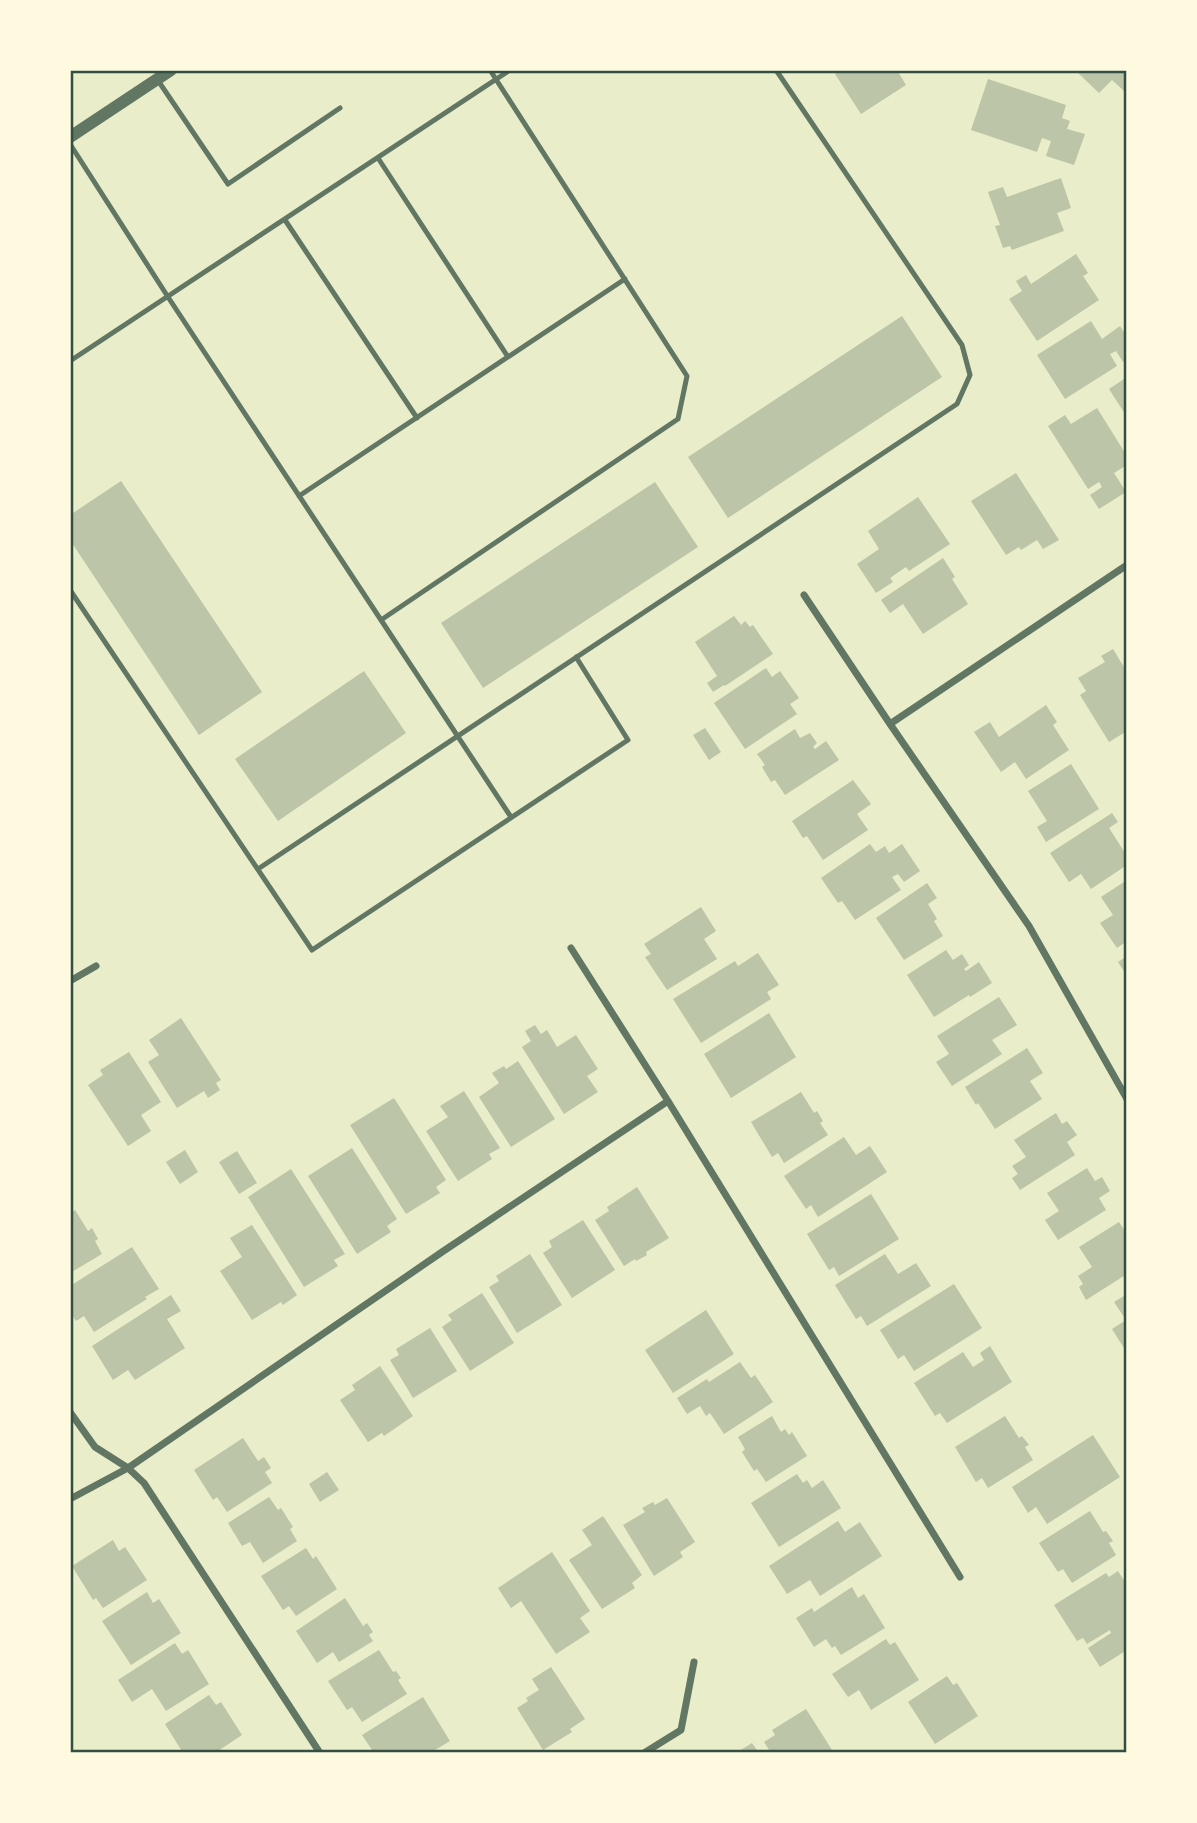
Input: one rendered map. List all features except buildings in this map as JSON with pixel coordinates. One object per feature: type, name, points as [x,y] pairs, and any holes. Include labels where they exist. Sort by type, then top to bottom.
[{"type":"street","points":[[70,137],[171,70]]},
{"type":"street","points":[[890,724],[1127,565]]},
{"type":"street","points":[[804,595],[1029,926],[1127,1099]]},
{"type":"street","points":[[571,948],[960,1577]]},
{"type":"street","points":[[70,981],[96,966]]},
{"type":"street","points":[[70,1499],[128,1468],[442,1252],[668,1101]]},
{"type":"street","points":[[70,1412],[95,1447],[128,1468],[144,1483],[320,1753]]},
{"type":"street","points":[[644,1753],[681,1730],[694,1662]]},
{"type":"lane","points":[[381,620],[678,419],[687,376],[489,70]]},
{"type":"lane","points":[[70,361],[510,70]]},
{"type":"lane","points":[[258,869],[957,404],[970,375],[962,345],[776,70]]},
{"type":"lane","points":[[157,79],[228,184],[340,108]]},
{"type":"lane","points":[[70,144],[511,817]]},
{"type":"lane","points":[[378,158],[508,357]]},
{"type":"lane","points":[[285,220],[417,418]]},
{"type":"lane","points":[[299,496],[625,279]]},
{"type":"lane","points":[[70,590],[312,950],[628,740],[576,657]]}]
